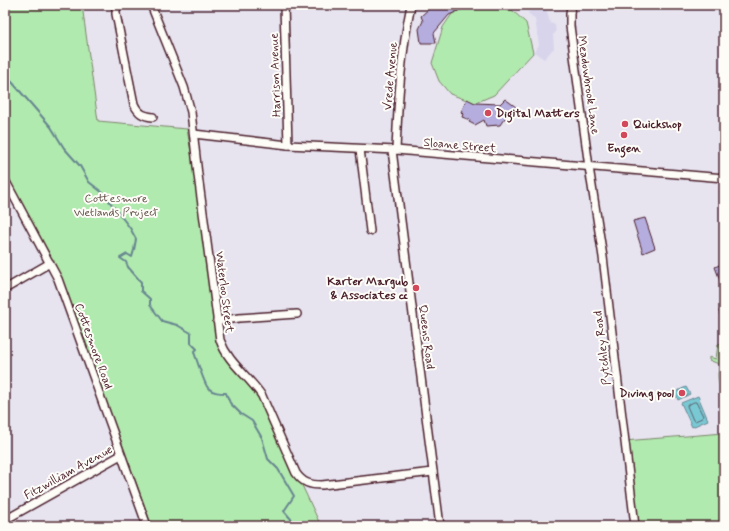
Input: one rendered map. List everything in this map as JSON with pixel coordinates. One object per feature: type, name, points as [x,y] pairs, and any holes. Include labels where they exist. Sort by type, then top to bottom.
[{"type":"street","points":[[116,5],[116,14],[134,104],[136,109],[141,114],[153,117]]},
{"type":"street","name":"Waterloo Street","points":[[151,5],[188,99],[194,134],[217,321],[222,347],[262,396],[293,467],[302,480],[309,484],[322,485],[433,472]]},
{"type":"street","name":"Harrison Avenue","points":[[284,5],[288,145]]},
{"type":"street","name":"Vrede Avenue","points":[[394,150],[406,31],[411,5]]},
{"type":"street","name":"Meadowbrook Lane","points":[[571,5],[570,26],[589,168]]},
{"type":"street","name":"Sloane Street","points":[[194,134],[288,145],[394,150],[589,168],[724,178]]},
{"type":"street","points":[[360,149],[370,231]]},
{"type":"street","name":"Queens Road","points":[[394,150],[440,526]]},
{"type":"street","name":"Pytchley Road","points":[[589,168],[603,258],[635,526]]},
{"type":"street","name":"Cottesmore Road","points":[[5,180],[50,263],[63,293],[146,526]]},
{"type":"street","points":[[5,289],[50,263]]},
{"type":"street","points":[[217,321],[297,314]]},
{"type":"street","name":"Fitzwilliam Avenue","points":[[5,520],[121,455]]},
{"type":"shaded area","points":[[534,5],[539,5],[547,11],[550,23],[555,25],[556,32],[553,35],[554,48],[544,59],[534,52],[539,45],[535,19],[528,13]]},
{"type":"green space","name":"Cottesmore Wetlands Project","points":[[5,5],[82,5],[98,121],[187,129],[225,350],[257,389],[321,526],[152,526],[59,274],[5,179]]},
{"type":"green space","points":[[469,6],[512,10],[526,23],[533,53],[494,95],[475,103],[450,94],[439,81],[432,63],[443,27],[452,14]]},
{"type":"green space","points":[[724,343],[723,386],[719,384],[718,379],[718,372],[721,365],[709,360],[709,357],[716,359],[718,344]]},
{"type":"green space","points":[[724,433],[724,526],[638,526],[624,441]]},
{"type":"water","name":"Diving pool","points":[[686,387],[690,394],[678,400],[675,392]]},
{"type":"water","points":[[698,396],[708,420],[692,427],[681,403]]},
{"type":"building","points":[[433,5],[458,5],[458,11],[449,15],[434,33],[436,43],[421,43],[419,29],[423,21],[421,16]]},
{"type":"building","name":"Digital Matters","points":[[467,99],[475,103],[500,104],[505,99],[516,107],[512,112],[514,113],[512,116],[504,119],[500,125],[486,126],[484,120],[475,125],[469,122],[470,120],[462,117],[463,114],[461,112]]},
{"type":"building","points":[[645,218],[655,248],[643,253],[633,221]]},
{"type":"building","points":[[724,263],[724,291],[715,267]]},
{"type":"building","points":[[724,309],[724,325],[719,311]]},
{"type":"waterway","points":[[5,74],[51,127],[64,148],[80,166],[89,182],[103,193],[130,228],[136,239],[132,257],[127,254],[120,258],[126,262],[128,267],[141,282],[141,291],[150,299],[150,305],[162,321],[177,325],[191,333],[191,343],[197,349],[194,352],[208,388],[214,392],[226,393],[230,403],[241,414],[252,421],[262,438],[268,459],[278,469],[294,496],[284,511],[297,526]]},
{"type":"place","name":"Digital Matters","points":[[488,113]]},
{"type":"place","name":"Quickshop","points":[[625,124]]},
{"type":"place","name":"Engen","points":[[624,135]]},
{"type":"place","name":"Karter Margub & Associates cc","points":[[416,288]]},
{"type":"place","name":"Diving pool","points":[[682,393]]}]
